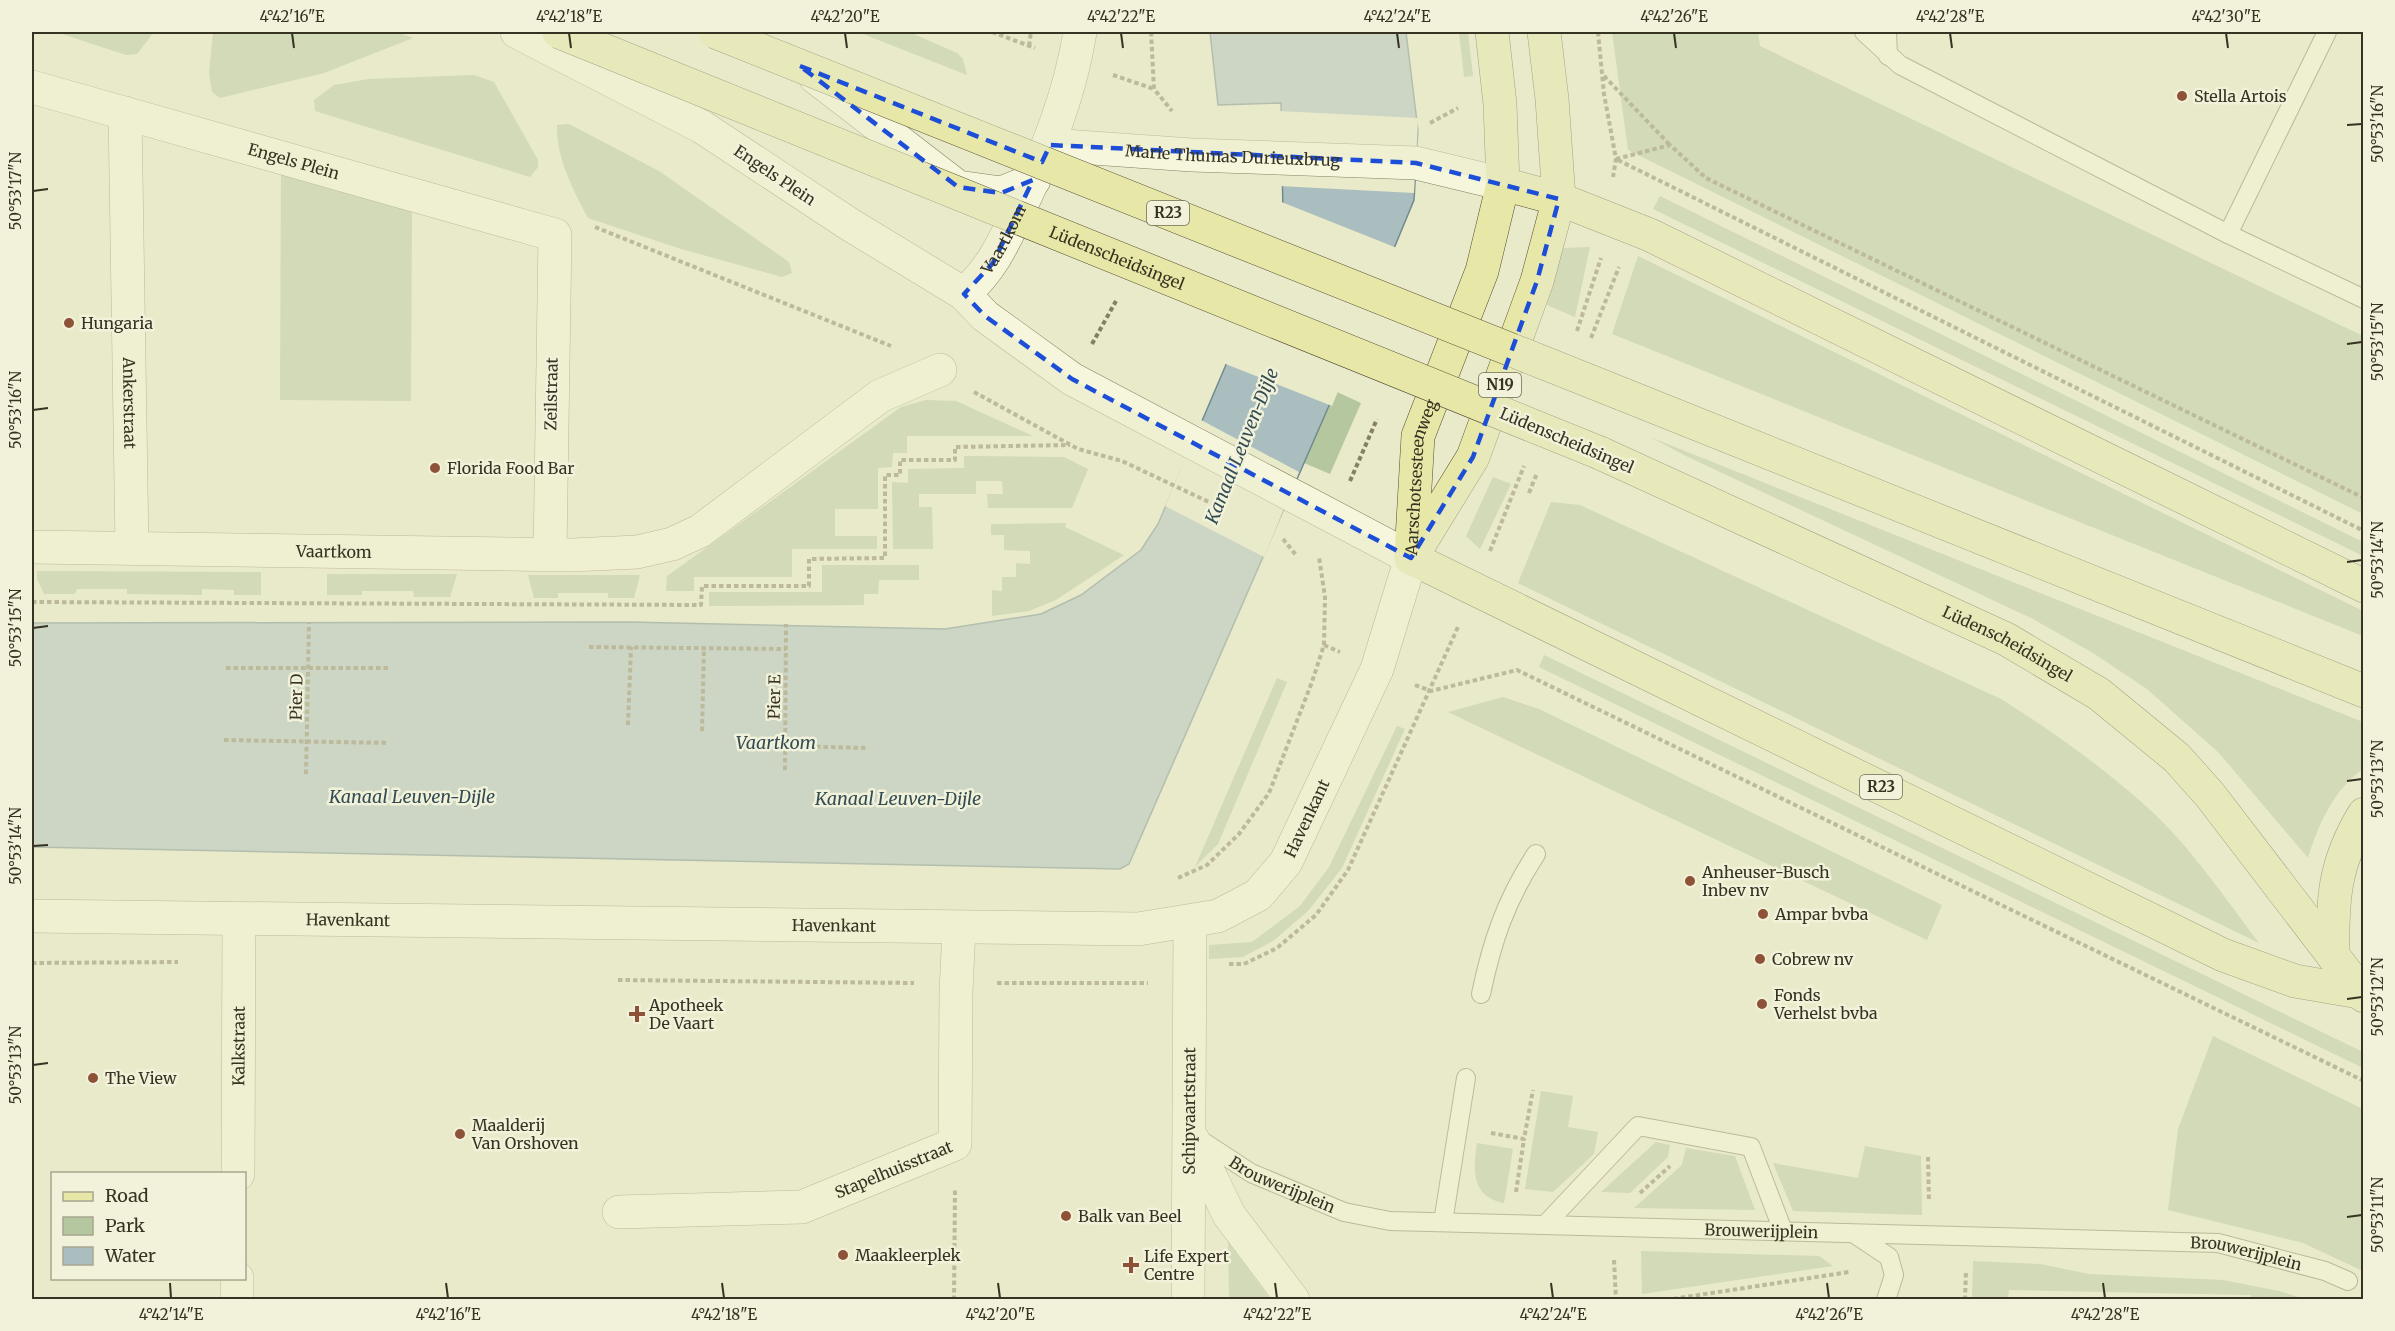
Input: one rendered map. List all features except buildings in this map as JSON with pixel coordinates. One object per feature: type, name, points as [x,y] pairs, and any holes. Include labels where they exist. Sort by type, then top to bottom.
[{"type":"main road","name":"Lüdenscheidsingel","points":[[559,32],[1600,453],[2006,639],[2099,694],[2177,758],[2204,787],[2333,956]]},
{"type":"main road","name":"R23","points":[[715,32],[2364,691]]},
{"type":"main road","name":"Aarschotsesteenweg","points":[[1411,558],[1418,436],[1482,271],[1503,184],[1500,104],[1492,32]]},
{"type":"main road","name":"Aarschotsesteenweg","points":[[1411,558],[1473,457],[1537,281],[1559,199],[1552,99],[1544,32]]},
{"type":"main road","points":[[1503,184],[1559,199],[1650,235],[2364,586]]},
{"type":"main road","name":"R23","points":[[1411,558],[2223,955],[2295,981],[2361,994]]},
{"type":"main road","points":[[2333,956],[2332,901],[2348,844],[2364,814]]},
{"type":"main road","name":"R23","points":[[2333,956],[2361,994]]},
{"type":"street","name":"Engels Plein","points":[[517,32],[702,127],[849,224],[964,294]]},
{"type":"street","points":[[743,32],[795,62],[958,187],[1001,193],[1034,180]]},
{"type":"street","name":"Vaartkom","points":[[964,294],[993,263],[1050,145],[1076,62],[1080,32]]},
{"type":"street","name":"Engels Plein","points":[[32,87],[555,235]]},
{"type":"street","name":"Ankerstraat","points":[[125,113],[132,548]]},
{"type":"street","name":"Marie Thumas Durieuxbrug","points":[[1050,145],[1192,155],[1416,163],[1503,184]]},
{"type":"street","name":"Zeilstraat","points":[[550,554],[555,235]]},
{"type":"street","points":[[964,294],[985,316],[1072,379],[1411,558]]},
{"type":"street","name":"Vaartkom","points":[[32,547],[550,554],[637,552],[672,544],[700,531],[880,396],[940,370]]},
{"type":"street","name":"Havenkant","points":[[32,916],[1138,929],[1190,923],[1218,916],[1258,895],[1286,862],[1377,669],[1411,558]]},
{"type":"street","name":"Kalkstraat","points":[[238,1172],[239,919]]},
{"type":"street","name":"Schipvaartstraat","points":[[1188,1299],[1190,923]]},
{"type":"street","name":"Stapelhuisstraat","points":[[619,1212],[802,1207],[955,1144],[956,983],[959,928]]},
{"type":"street","points":[[1189,1133],[1229,1215],[1293,1299]]},
{"type":"street","points":[[237,1280],[237,1299]]},
{"type":"lane","points":[[1864,32],[1888,56],[1910,71],[2228,234],[2364,299]]},
{"type":"lane","points":[[1887,32],[1888,56]]},
{"type":"lane","points":[[2228,234],[2327,32]]},
{"type":"lane","points":[[1481,994],[1491,949],[1505,906],[1536,854]]},
{"type":"lane","points":[[1443,1222],[1466,1078]]},
{"type":"lane","points":[[1545,1225],[1638,1126],[1751,1147],[1783,1231]]},
{"type":"lane","name":"Brouwerijplein","points":[[1189,1133],[1251,1173],[1344,1212],[1390,1221],[2218,1243],[2325,1271],[2348,1281]]},
{"type":"lane","points":[[1851,1233],[1869,1241],[1890,1257],[1894,1275],[1886,1299]]},
{"type":"path","points":[[992,32],[1029,46],[1031,32]]},
{"type":"path","points":[[1151,32],[1154,89],[1162,102],[1175,114]]},
{"type":"path","points":[[1598,32],[1616,159]]},
{"type":"path","points":[[1603,75],[1670,145],[1706,178],[2364,498]]},
{"type":"path","points":[[1424,127],[1459,107]]},
{"type":"path","points":[[1616,159],[1670,145]]},
{"type":"path","points":[[1616,159],[2364,531]]},
{"type":"path","points":[[1577,331],[1603,251]]},
{"type":"path","points":[[1122,461],[1174,485]]},
{"type":"path","points":[[1221,964],[1244,964],[1277,948],[1316,915],[1348,870],[1431,691],[1516,487]]},
{"type":"path","points":[[1173,880],[1207,865],[1239,834],[1269,793],[1324,645],[1325,597],[1319,552],[1334,516]]},
{"type":"path","points":[[1280,536],[1296,555]]},
{"type":"path","name":"Pier D","points":[[306,774],[309,622]]},
{"type":"path","name":"Pier E","points":[[785,770],[786,624]]},
{"type":"path","points":[[589,647],[786,649]]},
{"type":"path","points":[[628,726],[631,647]]},
{"type":"path","points":[[702,730],[704,648]]},
{"type":"path","points":[[226,668],[388,668]]},
{"type":"path","points":[[1431,691],[1517,670],[2364,1081]]},
{"type":"path","points":[[224,740],[389,743]]},
{"type":"path","points":[[786,746],[868,748]]},
{"type":"path","points":[[618,980],[1152,983]]},
{"type":"path","points":[[1458,1127],[1524,1139],[1533,1090]]},
{"type":"path","points":[[954,1299],[955,1144]]},
{"type":"path","points":[[1666,1299],[1892,1265]]},
{"type":"highlighted area","points":[[800,66],[1042,162],[1050,145],[1416,163],[1559,199],[1537,281],[1473,457],[1411,558],[1072,379],[985,316],[964,294],[993,263],[1033,180],[1001,193],[958,187]]},
{"type":"green space","points":[[56,32],[154,32],[137,54],[126,55]]},
{"type":"green space","points":[[213,32],[396,32],[413,38],[324,73],[220,98],[212,92],[209,73]]},
{"type":"green space","points":[[858,32],[909,32],[957,53],[963,59],[967,75]]},
{"type":"green space","points":[[1459,32],[1468,32],[1473,76],[1464,77]]},
{"type":"green space","points":[[1612,32],[1758,32],[1760,46],[2363,336],[2363,514],[1628,150]]},
{"type":"green space","points":[[474,75],[494,82],[538,160],[538,167],[530,177],[315,111],[314,100],[334,85],[369,79]]},
{"type":"green space","points":[[569,124],[659,171],[789,262],[792,273],[782,277],[678,248],[588,218],[571,185],[559,149],[557,125]]},
{"type":"green space","points":[[281,168],[412,202],[411,401],[280,400]]},
{"type":"green space","points":[[1660,196],[2363,542],[2363,556],[1653,209]]},
{"type":"green space","points":[[1590,247],[1575,317],[1547,305],[1562,248]]},
{"type":"green space","points":[[1638,256],[2363,611],[2363,636],[1612,334]]},
{"type":"green space","points":[[1335,391],[1361,403],[1330,474],[1304,463]]},
{"type":"green space","points":[[926,400],[956,401],[1033,436],[907,436],[907,453],[893,453],[892,467],[878,468],[878,509],[835,509],[835,536],[877,536],[877,549],[792,549],[792,577],[694,577],[694,591],[666,591],[667,576],[901,407]]},
{"type":"green space","points":[[1650,437],[2363,722],[2363,769],[2335,797],[2317,833],[2308,858],[2219,753],[2147,689],[2093,653],[2033,619]]},
{"type":"green space","points":[[964,456],[1064,457],[1088,469],[1072,508],[988,508],[987,494],[1003,494],[1002,481],[976,481],[976,494],[919,494],[919,507],[932,507],[933,549],[893,549],[892,482],[908,483],[908,469],[964,468]]},
{"type":"green space","points":[[1493,477],[1511,484],[1480,549],[1466,536]]},
{"type":"green space","points":[[1551,502],[1580,505],[2001,699],[2077,750],[2148,808],[2193,856],[2259,943],[1518,583]]},
{"type":"green space","points":[[1066,523],[1065,527],[1124,555],[1056,600],[1029,611],[992,616],[992,590],[1002,591],[1002,577],[1016,577],[1016,563],[1030,564],[1030,551],[1004,550],[1004,535],[991,535],[991,524]]},
{"type":"green space","points":[[822,565],[919,565],[919,580],[879,580],[878,594],[864,594],[864,605],[709,606],[709,592],[822,592]]},
{"type":"green space","points":[[37,571],[261,572],[261,595],[234,595],[234,590],[202,589],[202,595],[127,594],[127,589],[77,589],[75,594],[44,594],[37,579]]},
{"type":"green space","points":[[327,574],[457,574],[450,597],[414,597],[413,591],[362,591],[362,595],[327,595]]},
{"type":"green space","points":[[528,575],[640,575],[634,598],[608,598],[608,593],[558,593],[558,598],[534,598]]},
{"type":"green space","points":[[1544,655],[2363,1052],[2363,1068],[1539,667]]},
{"type":"green space","points":[[1277,678],[1287,682],[1218,844],[1195,867]]},
{"type":"green space","points":[[1503,697],[1539,709],[1942,905],[1927,940],[1448,712]]},
{"type":"green space","points":[[1397,726],[1405,729],[1342,868],[1308,911],[1273,941],[1243,957],[1209,959],[1209,945],[1252,942],[1300,906],[1329,867]]},
{"type":"green space","points":[[2213,1036],[2363,1109],[2363,1271],[2303,1243],[2168,1210],[2178,1129]]},
{"type":"green space","points":[[1541,1091],[1573,1096],[1568,1127],[1598,1132],[1594,1154],[1553,1192],[1525,1189]]},
{"type":"green space","points":[[1656,1142],[1670,1145],[1668,1157],[1630,1193],[1601,1192]]},
{"type":"green space","points":[[1477,1143],[1513,1149],[1504,1203],[1485,1195],[1480,1188],[1475,1172]]},
{"type":"green space","points":[[1865,1146],[1921,1156],[1922,1215],[1793,1211],[1773,1163],[1858,1178]]},
{"type":"green space","points":[[1686,1148],[1735,1156],[1755,1210],[1634,1208],[1682,1165]]},
{"type":"green space","points":[[1228,1242],[1270,1299],[1229,1299]]},
{"type":"green space","points":[[1641,1251],[1819,1256],[1833,1266],[1642,1294]]},
{"type":"green space","points":[[1973,1261],[2040,1264],[2089,1274],[2223,1280],[2279,1291],[2305,1299],[2251,1299],[2251,1295],[2009,1290],[2008,1299],[1972,1299]]},
{"type":"water","name":"Vaartkom","points":[[1210,32],[1406,32],[1418,130],[1414,200],[1328,408],[1129,864],[1120,869],[32,847],[32,623],[629,622],[945,629],[1041,614],[1081,595],[1141,550],[1158,524],[1225,367],[1283,214],[1281,103],[1218,105]]},
{"type":"pier","points":[[1278,111],[1418,118],[1414,193],[1279,186]]},
{"type":"pier","points":[[1279,201],[1397,248],[1332,406],[1223,363],[1280,214]]},
{"type":"pier","points":[[1201,420],[1299,472],[1264,557],[1165,506]]},
{"type":"place","name":"Stella Artois","points":[[2182,96]]},
{"type":"place","name":"Hungaria","points":[[69,323]]},
{"type":"place","name":"Florida Food Bar","points":[[435,468]]},
{"type":"place","name":"Anheuser-Busch Inbev nv","points":[[1690,881]]},
{"type":"place","name":"Ampar bvba","points":[[1763,914]]},
{"type":"place","name":"Cobrew nv","points":[[1760,959]]},
{"type":"place","name":"Fonds Verhelst bvba","points":[[1762,1004]]},
{"type":"place","name":"Apotheek De Vaart","points":[[637,1014]]},
{"type":"place","name":"The View","points":[[93,1078]]},
{"type":"place","name":"Maalderij Van Orshoven","points":[[460,1134]]},
{"type":"place","name":"Balk van Beel","points":[[1066,1216]]},
{"type":"place","name":"Maakleerplek","points":[[843,1255]]},
{"type":"place","name":"Life Expert Centre","points":[[1131,1265]]},
{"type":"water label","name":"Kanaal Leuven-Dijle","points":[[1242,446]]},
{"type":"water label","name":"Kanaal Leuven-Dijle","points":[[412,797]]},
{"type":"water label","name":"Kanaal Leuven-Dijle","points":[[898,799]]}]
